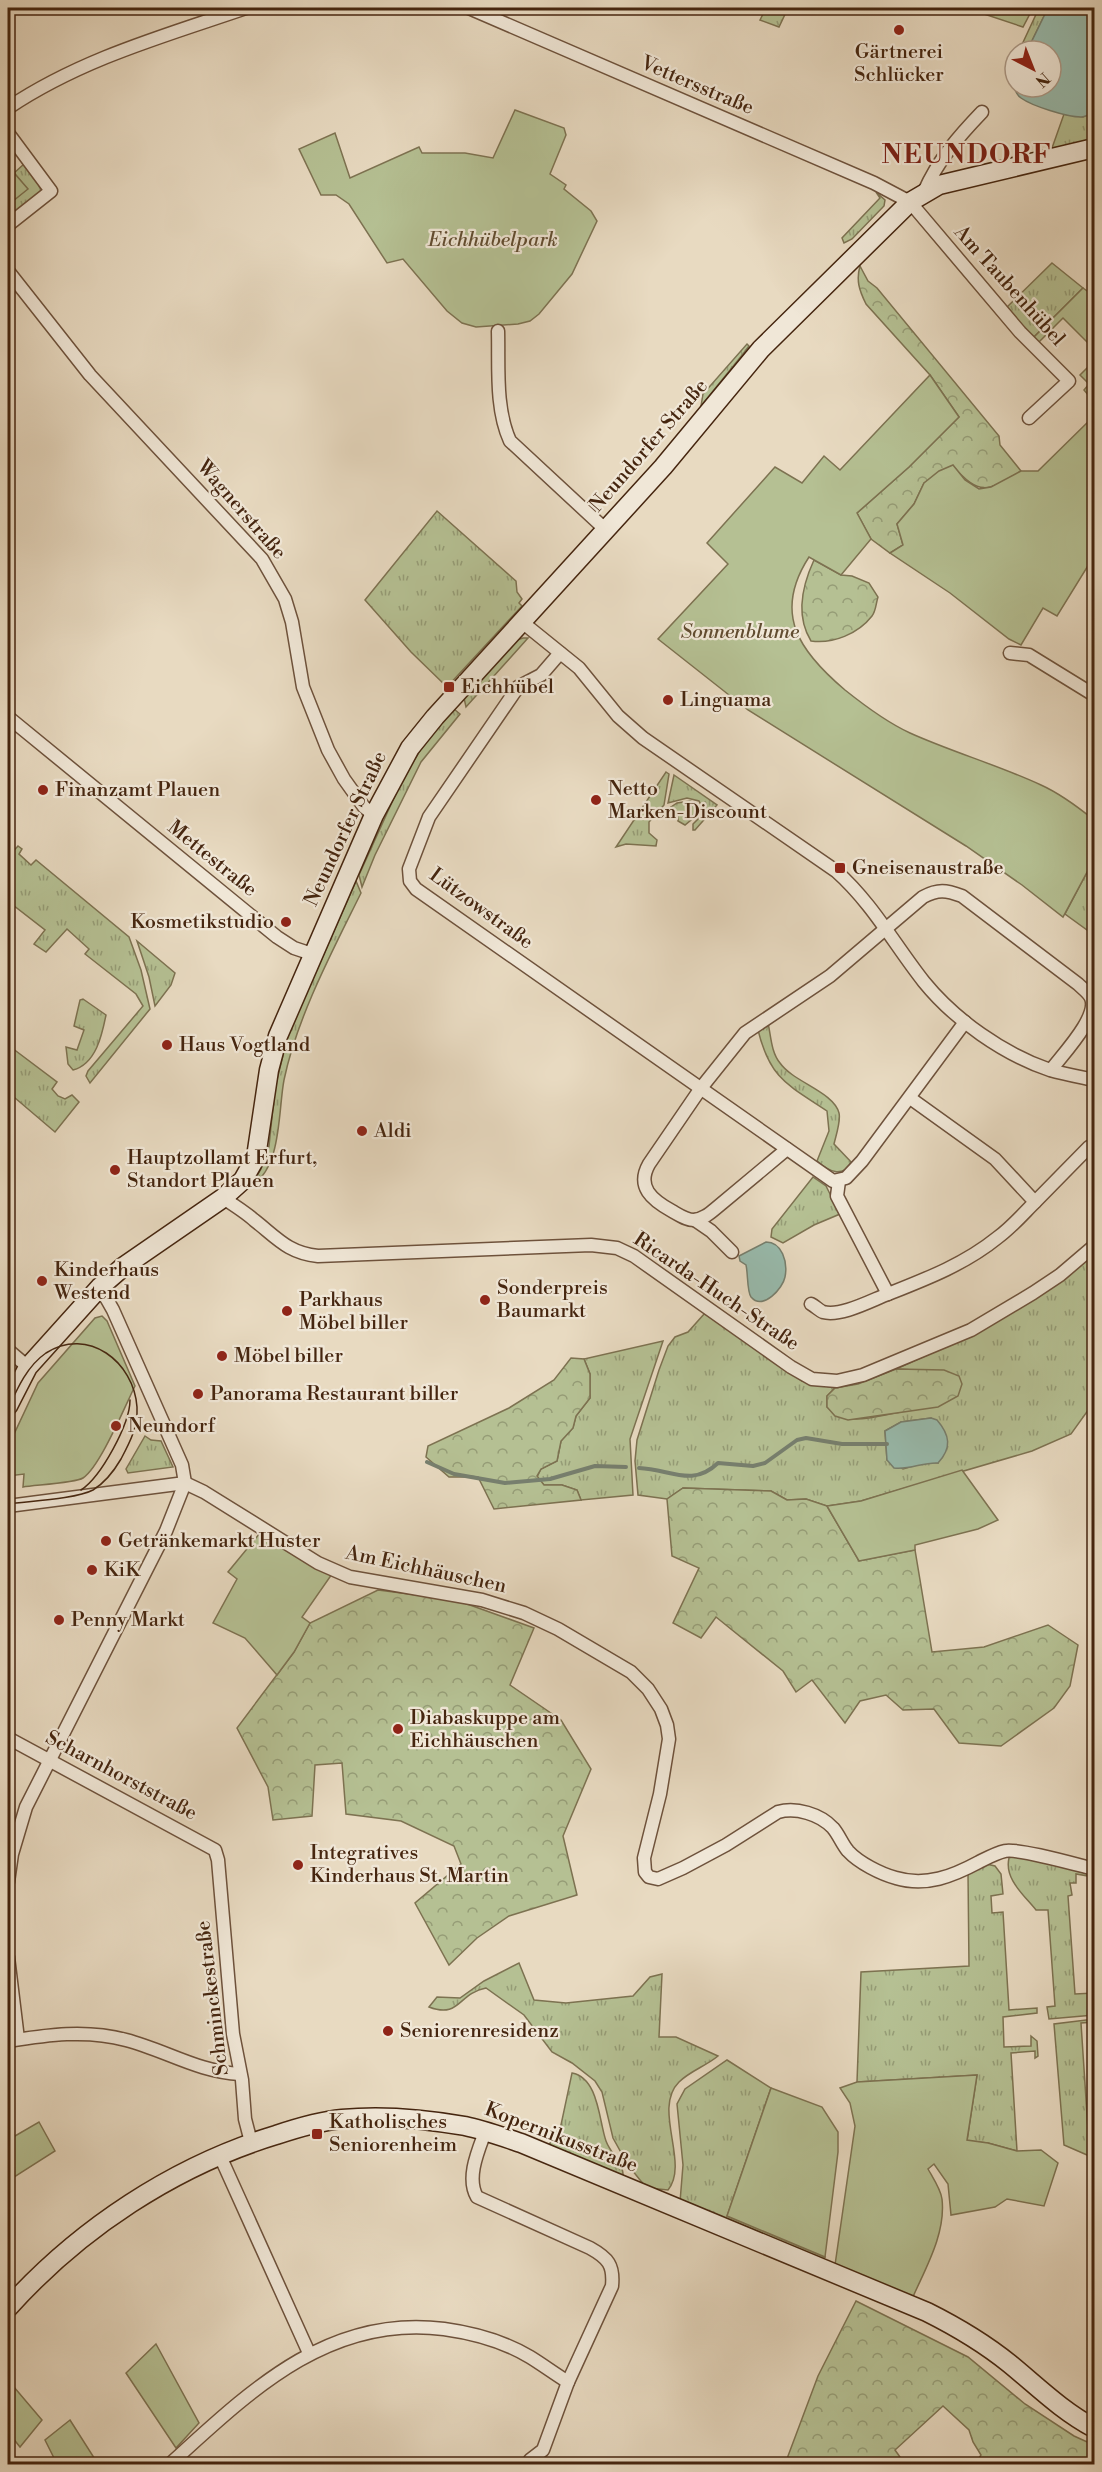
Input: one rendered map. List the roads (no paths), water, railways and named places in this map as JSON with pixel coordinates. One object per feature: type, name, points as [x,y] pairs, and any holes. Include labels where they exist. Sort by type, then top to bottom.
[{"type":"street","points":[[8,108],[44,85],[111,54],[246,8]]},
{"type":"street","name":"Vettersstraße","points":[[469,8],[874,183],[917,197]]},
{"type":"street","points":[[917,197],[940,159],[982,112]]},
{"type":"street","points":[[8,133],[51,191],[8,225]]},
{"type":"street","points":[[917,197],[939,185],[1095,148]]},
{"type":"street","name":"Am Taubenhübel","points":[[917,197],[1020,333],[1069,381],[1029,418]]},
{"type":"street","name":"Neundorfer Straße","points":[[8,1406],[28,1367],[100,1287],[123,1267],[223,1198],[243,1180],[256,1157],[269,1070],[278,1036],[374,815],[410,748],[435,717],[606,530],[762,349],[826,283],[917,197]]},
{"type":"street","name":"Wagnerstraße","points":[[8,271],[90,375],[262,559],[285,599],[292,622],[303,687],[328,750],[344,779],[364,807],[374,815]]},
{"type":"street","points":[[498,331],[504,427],[510,441],[606,530]]},
{"type":"street","points":[[522,622],[579,668],[618,716],[643,738],[836,871],[853,886],[887,928],[925,983],[965,1022],[1002,1047],[1051,1070],[1095,1080]]},
{"type":"street","points":[[1010,652],[1029,655],[1095,695]]},
{"type":"street","name":"Lützowstraße","points":[[560,653],[541,675],[518,687],[429,817],[409,870],[410,880],[416,889],[836,1181]]},
{"type":"street","name":"Mettestraße","points":[[8,717],[277,937],[294,948],[312,954]]},
{"type":"street","points":[[787,1149],[716,1209],[705,1217],[695,1220],[686,1219],[648,1194],[643,1174],[701,1088],[745,1034],[830,976],[923,897],[936,890],[946,890],[962,896],[1091,996],[1093,1007],[1089,1019],[1051,1070]]},
{"type":"street","points":[[888,1294],[837,1196],[836,1181],[854,1171],[965,1022]]},
{"type":"street","points":[[910,1098],[995,1159],[1035,1203]]},
{"type":"street","points":[[812,1304],[823,1312],[855,1307],[932,1277],[972,1256],[998,1238],[1089,1147]]},
{"type":"street","name":"Ricarda-Huch-Straße","points":[[223,1198],[254,1219],[284,1246],[301,1254],[318,1256],[591,1245],[616,1248],[634,1257],[791,1367],[812,1378],[837,1381],[863,1375],[971,1330],[1042,1287],[1095,1246]]},
{"type":"street","points":[[695,1220],[711,1231],[732,1252]]},
{"type":"street","points":[[8,1882],[12,1854],[26,1807],[166,1531],[185,1483],[182,1465],[113,1310],[100,1287]]},
{"type":"street","points":[[8,1350],[28,1367]]},
{"type":"street","points":[[8,1506],[185,1483]]},
{"type":"street","name":"Am Eichhäuschen","points":[[185,1483],[204,1492],[318,1563],[350,1577],[482,1600],[524,1613],[558,1629],[631,1672],[648,1689],[661,1709],[669,1739],[660,1794],[644,1858],[645,1872],[649,1877],[658,1879],[683,1868],[726,1845],[778,1812],[786,1810],[820,1818],[835,1831],[848,1851],[856,1858],[896,1878],[928,1881],[941,1879],[1006,1850],[1095,1869]]},
{"type":"street","name":"Scharnhorststraße","points":[[8,1738],[215,1850]]},
{"type":"street","name":"Schminckestraße","points":[[215,1850],[218,1860],[233,2034],[245,2119],[252,2142]]},
{"type":"street","points":[[8,1957],[13,2040],[77,2032],[106,2035],[129,2040],[213,2072],[240,2074]]},
{"type":"street","name":"Kopernikusstraße","points":[[8,2308],[24,2290],[80,2239],[118,2211],[196,2166],[252,2142],[307,2126],[342,2119],[408,2119],[466,2126],[521,2143],[927,2312],[962,2330],[988,2347],[1071,2416],[1095,2428]]},
{"type":"street","points":[[485,2132],[472,2178],[473,2190],[477,2197],[590,2248],[604,2256],[610,2263],[613,2273],[612,2286],[568,2382],[543,2450],[530,2460]]},
{"type":"street","points":[[220,2156],[309,2353]]},
{"type":"street","points":[[170,2464],[221,2416],[309,2353],[358,2334],[397,2326],[425,2327],[481,2336],[528,2356],[568,2382]]},
{"type":"waterway","points":[[639,1468],[690,1476],[708,1470],[718,1463],[753,1466],[765,1463],[797,1440],[806,1438],[842,1444],[887,1444]]},
{"type":"waterway","points":[[427,1462],[454,1474],[505,1483],[550,1479],[595,1466],[626,1467]]},
{"type":"tram line","points":[[8,1409],[23,1378],[39,1358],[62,1346],[78,1344],[92,1346],[106,1353],[118,1363],[134,1391],[137,1407],[135,1428],[127,1447],[112,1472],[98,1487],[76,1496],[8,1504]]},
{"type":"tram line","points":[[81,1490],[97,1474],[113,1449],[125,1422],[130,1400]]},
{"type":"place","name":"Gärtnerei Schlücker","points":[[899,30]]},
{"type":"place","name":"Eichhübel","points":[[449,687]]},
{"type":"place","name":"Linguama","points":[[668,700]]},
{"type":"place","name":"Finanzamt Plauen","points":[[43,790]]},
{"type":"place","name":"Netto Marken-Discount","points":[[596,800]]},
{"type":"place","name":"Gneisenaustraße","points":[[840,868]]},
{"type":"place","name":"Kosmetikstudio","points":[[286,922]]},
{"type":"place","name":"Haus Vogtland","points":[[167,1045]]},
{"type":"place","name":"Aldi","points":[[362,1131]]},
{"type":"place","name":"Hauptzollamt Erfurt, Standort Plauen","points":[[115,1170]]},
{"type":"place","name":"Kinderhaus Westend","points":[[42,1281]]},
{"type":"place","name":"Sonderpreis Baumarkt","points":[[485,1300]]},
{"type":"place","name":"Parkhaus Möbel biller","points":[[287,1311]]},
{"type":"place","name":"Möbel biller","points":[[222,1356]]},
{"type":"place","name":"Panorama Restaurant biller","points":[[198,1394]]},
{"type":"place","name":"Neundorf","points":[[116,1426]]},
{"type":"place","name":"Getränkemarkt Huster","points":[[106,1541]]},
{"type":"place","name":"KiK","points":[[92,1570]]},
{"type":"place","name":"Penny Markt","points":[[59,1620]]},
{"type":"place","name":"Diabaskuppe am Eichhäuschen","points":[[398,1729]]},
{"type":"place","name":"Integratives Kinderhaus St. Martin","points":[[298,1865]]},
{"type":"place","name":"Seniorenresidenz","points":[[388,2031]]},
{"type":"place","name":"Katholisches Seniorenheim","points":[[317,2134]]},
{"type":"district","name":"NEUNDORF","points":[[967,155]]},
{"type":"park label","name":"Eichhübelpark","points":[[493,240]]},
{"type":"park label","name":"Sonnenblume","points":[[740,632]]}]
